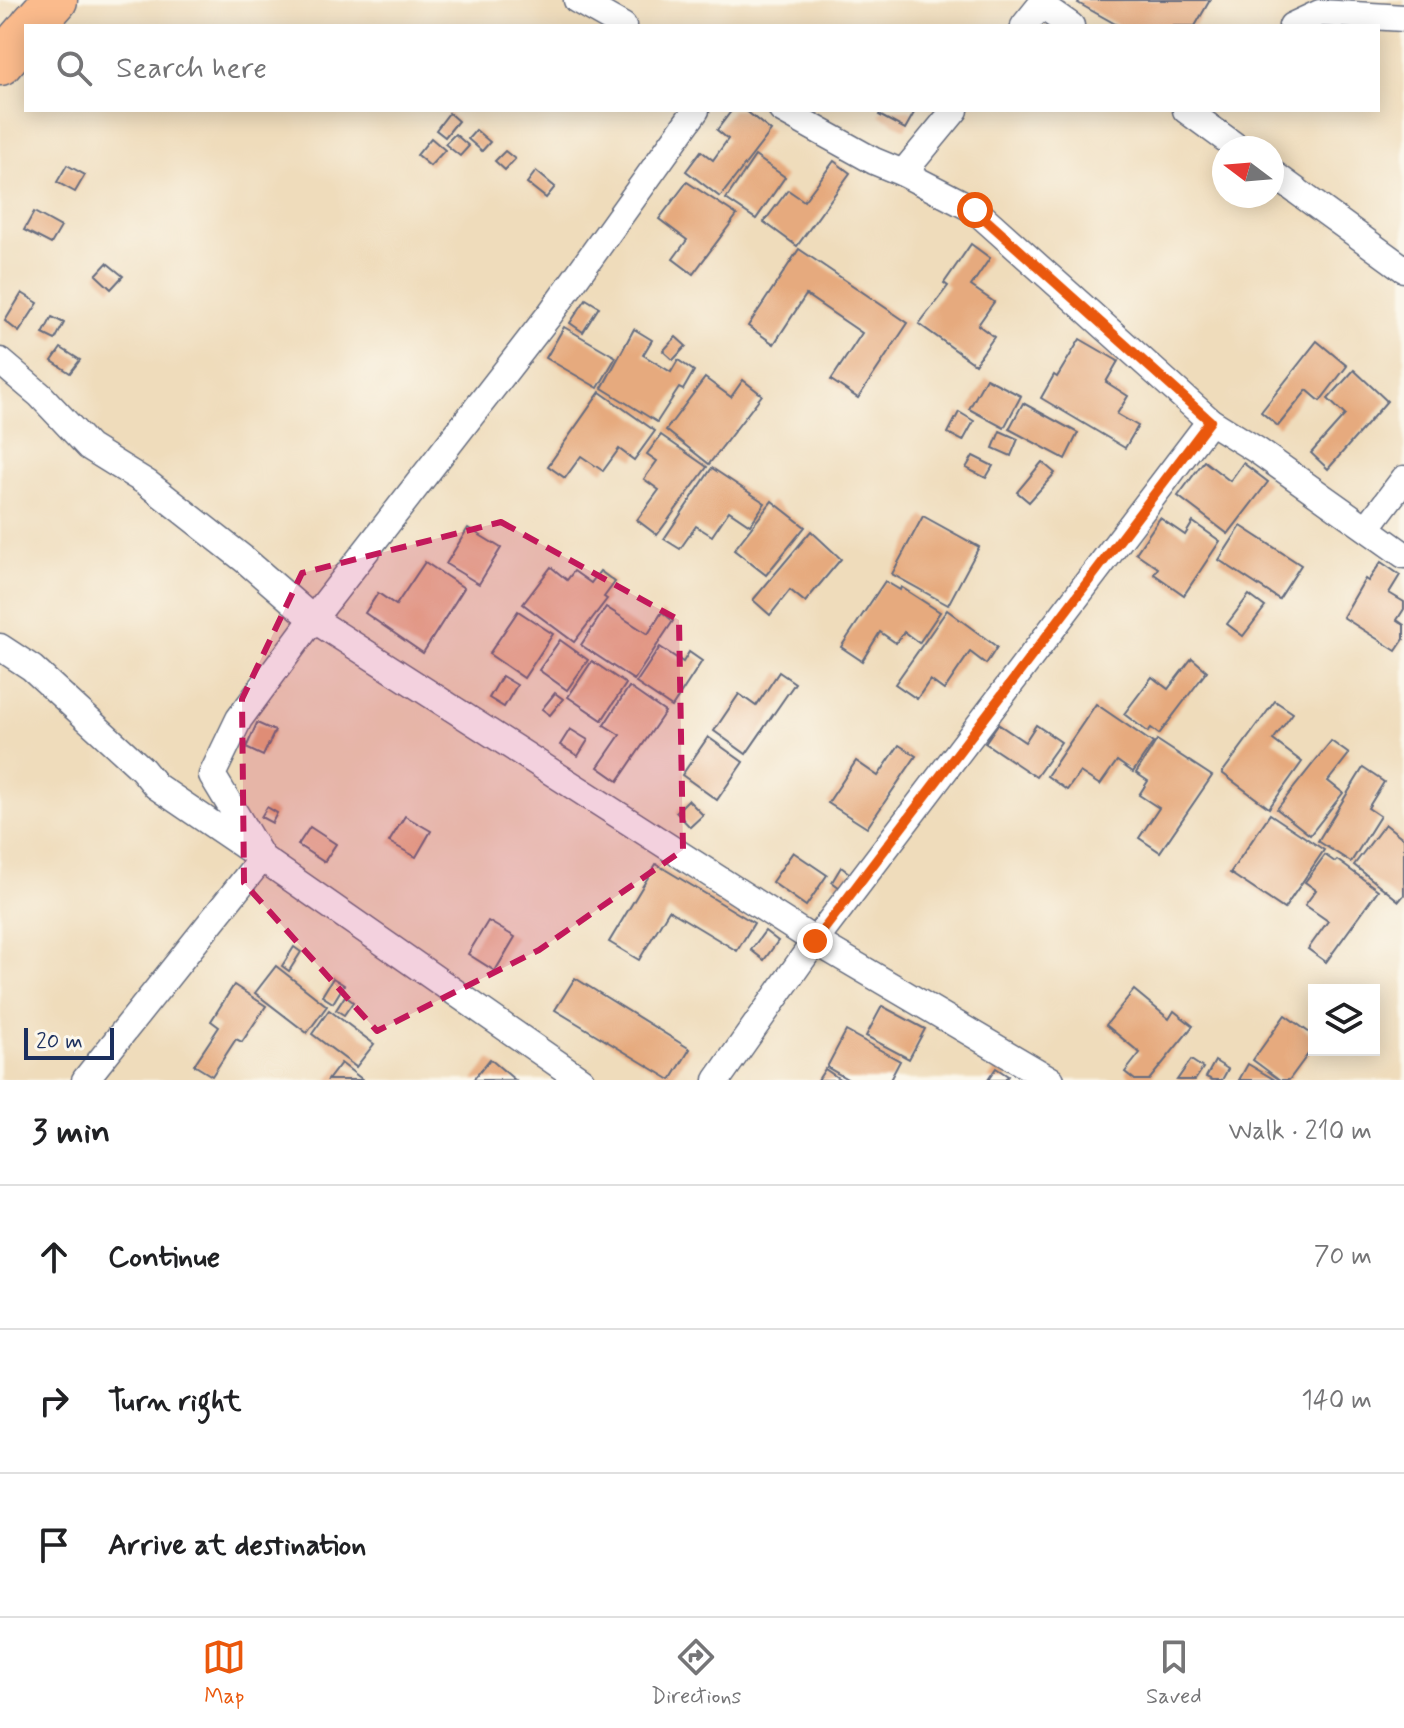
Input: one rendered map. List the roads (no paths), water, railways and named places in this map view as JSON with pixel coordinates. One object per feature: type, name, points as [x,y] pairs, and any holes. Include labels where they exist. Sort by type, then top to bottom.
[{"type":"highway","points":[[34,24],[55,0]]},
{"type":"highway","points":[[0,63],[24,35]]},
{"type":"street","points":[[577,0],[619,24]]},
{"type":"street","points":[[1026,24],[1043,2],[1069,24]]},
{"type":"street","points":[[1296,24],[1320,13],[1404,18]]},
{"type":"street","points":[[262,858],[212,775],[239,719],[550,314],[695,112]]},
{"type":"street","points":[[786,112],[874,161],[975,210],[1210,421],[1258,451],[1404,555]]},
{"type":"street","points":[[903,173],[953,112]]},
{"type":"street","points":[[1190,112],[1228,130]]},
{"type":"street","points":[[1284,182],[1404,269]]},
{"type":"street","points":[[0,361],[40,395],[89,447],[147,483],[245,560],[313,619],[815,941],[1051,1080]]},
{"type":"street","points":[[717,1080],[815,941],[1210,421]]},
{"type":"street","points":[[1367,528],[1404,479]]},
{"type":"street","points":[[0,647],[32,668],[142,769],[156,786],[581,1080]]},
{"type":"street","points":[[85,1080],[262,858]]}]
